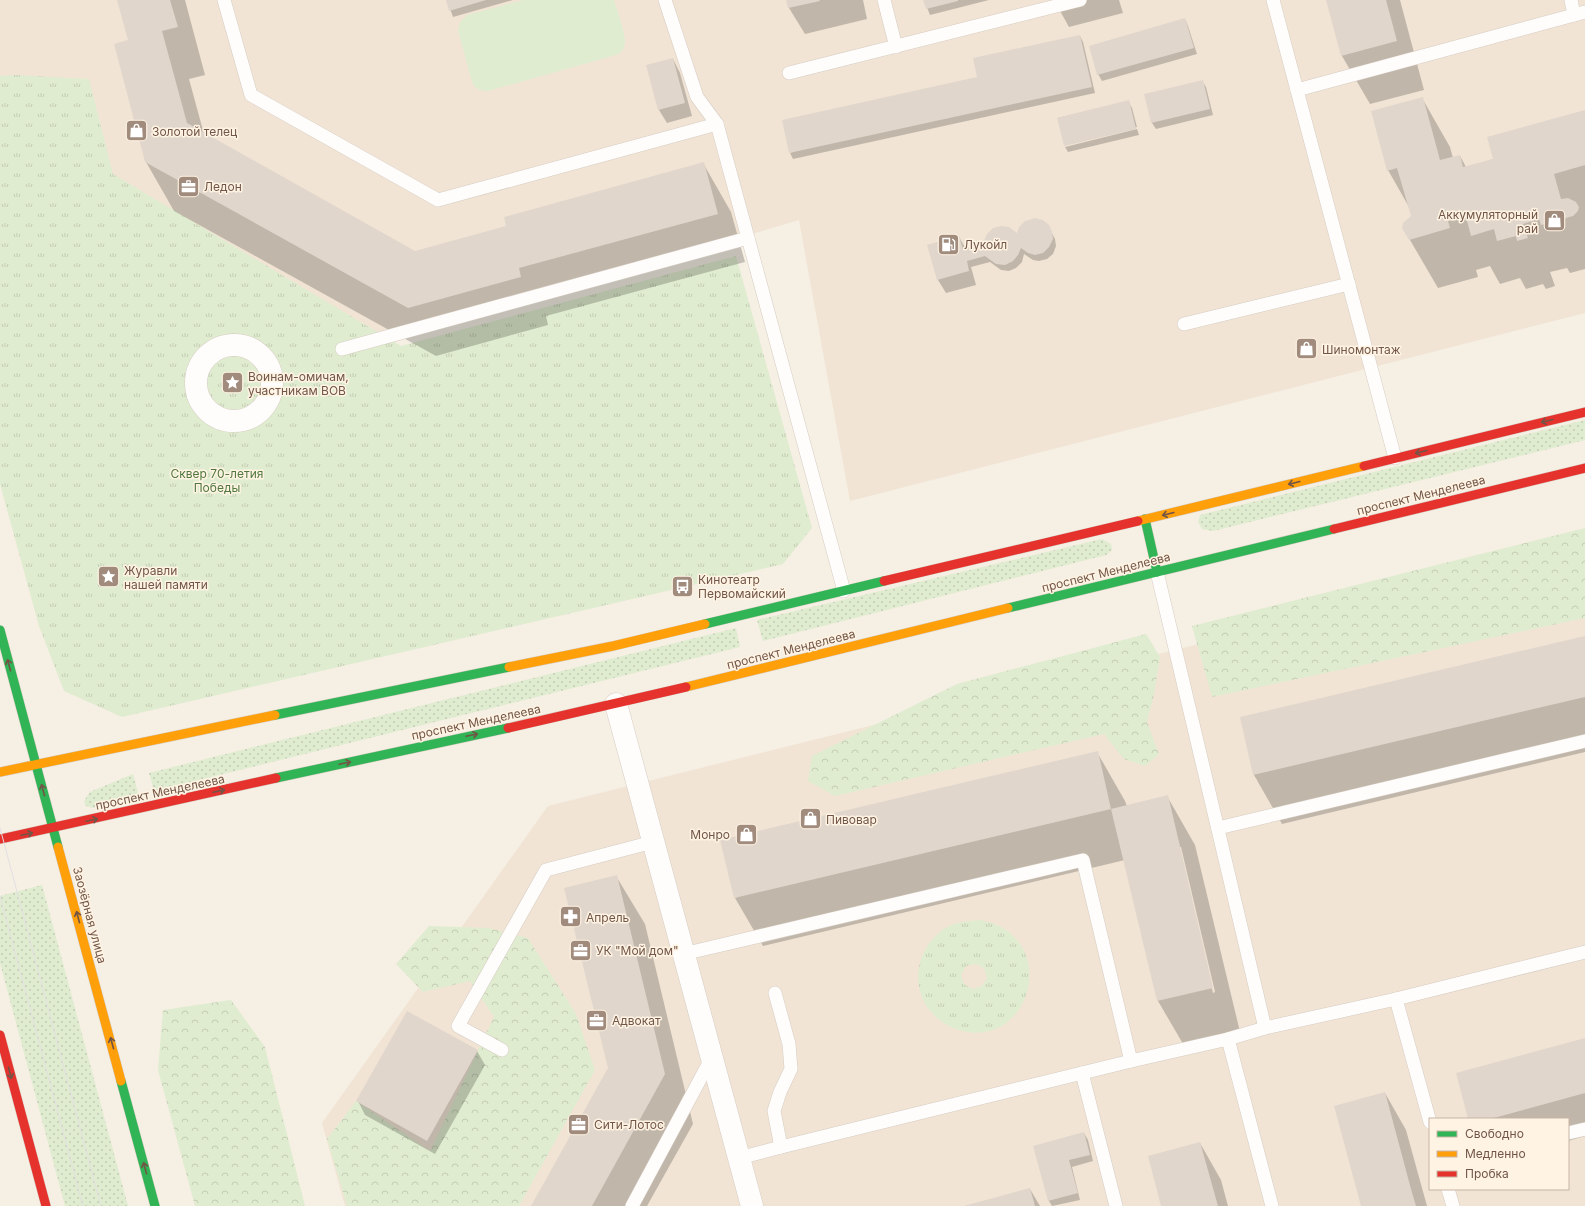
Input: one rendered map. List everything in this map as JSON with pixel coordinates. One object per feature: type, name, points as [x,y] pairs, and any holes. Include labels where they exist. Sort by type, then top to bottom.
[{"type":"main road","points":[[0,772],[613,646],[1585,412]]},
{"type":"main road","name":"проспект Менделеева","points":[[0,839],[616,704],[1585,468]]},
{"type":"main road","points":[[1145,519],[1157,572]]},
{"type":"main road","name":"Заозёрная улица","points":[[0,630],[155,1206]]},
{"type":"main road","points":[[0,1035],[46,1206]]},
{"type":"street","points":[[616,704],[752,1206]]},
{"type":"lane","points":[[224,0],[250,95],[438,200],[717,124]]},
{"type":"lane","points":[[665,0],[697,97],[717,124],[844,591]]},
{"type":"lane","points":[[884,0],[896,47]]},
{"type":"lane","points":[[789,73],[1080,0]]},
{"type":"lane","points":[[1273,0],[1395,458]]},
{"type":"lane","points":[[1297,90],[1580,14],[1570,0]]},
{"type":"lane","points":[[342,349],[748,238]]},
{"type":"lane","points":[[1184,324],[1349,284]]},
{"type":"lane","points":[[1157,572],[1265,1028]]},
{"type":"lane","points":[[1218,828],[1585,741]]},
{"type":"lane","points":[[502,1050],[458,1026],[546,870],[653,842]]},
{"type":"lane","points":[[683,954],[1083,860],[1131,1061]]},
{"type":"lane","points":[[739,1158],[1131,1061],[1228,1039],[1265,1028],[1396,999],[1585,952]]},
{"type":"lane","points":[[775,993],[789,1044],[792,1069],[780,1092],[774,1111],[781,1147]]},
{"type":"lane","points":[[1396,999],[1429,1118]]},
{"type":"lane","points":[[1228,1039],[1272,1206]]},
{"type":"lane","points":[[632,1206],[711,1059]]},
{"type":"lane","points":[[1082,1073],[1116,1206]]},
{"type":"lane","points":[[1569,1133],[1585,1129]]},
{"type":"lane","points":[[1448,1190],[1453,1206]]},
{"type":"shaded area","points":[[0,0],[1585,0],[1585,313],[850,501],[799,220],[380,345],[0,148]]},
{"type":"shaded area","points":[[1585,548],[1585,1206],[345,1206],[322,1123],[548,806]]},
{"type":"green space","points":[[523,0],[614,0],[624,34],[624,48],[616,55],[488,91],[478,89],[472,82],[458,31],[460,22],[467,15]]},
{"type":"green space","name":"Сквер 70-летия Победы","points":[[15,75],[89,79],[113,174],[401,346],[736,256],[812,528],[783,564],[122,717],[64,691],[39,626],[0,484],[0,76]]},
{"type":"green space","points":[[1585,420],[1585,440],[1213,531],[1202,529],[1198,522],[1200,515]]},
{"type":"green space","points":[[1585,528],[1585,618],[1212,697],[1192,626]]},
{"type":"green space","points":[[1102,539],[1111,544],[1112,550],[1106,555],[763,641],[757,620]]},
{"type":"green space","points":[[736,628],[740,647],[154,791],[149,773]]},
{"type":"green space","points":[[1146,634],[1160,657],[1154,694],[1147,722],[1159,754],[1145,766],[1124,759],[1104,734],[835,796],[808,781],[812,756],[957,684]]},
{"type":"green space","points":[[133,774],[139,796],[93,808],[86,806],[84,801],[90,792]]},
{"type":"green space","points":[[42,885],[128,1206],[65,1206],[0,963],[0,896]]},
{"type":"green space","points":[[981,920],[995,924],[1014,937],[1026,954],[1029,974],[1026,994],[1018,1011],[1003,1025],[985,1032],[962,1031],[942,1022],[926,1005],[921,994],[919,971],[925,950],[932,940],[941,932],[954,924]],"holes":[[[976,964],[984,968],[987,978],[982,986],[973,989],[964,984],[961,975],[966,966]]]},
{"type":"green space","points":[[429,926],[489,928],[528,938],[576,1014],[595,1070],[519,1206],[347,1206],[327,1139],[356,1101],[430,1151],[494,1017],[470,981],[423,992],[396,964]]},
{"type":"green space","points":[[231,1000],[265,1047],[305,1206],[195,1206],[158,1070],[163,1010]]},
{"type":"building","points":[[117,0],[170,0],[178,27],[162,31],[187,123],[415,251],[506,226],[504,217],[704,162],[718,214],[519,268],[521,277],[408,308],[145,162],[114,44],[128,40]]},
{"type":"building","points":[[446,0],[486,0],[449,11]]},
{"type":"building","points":[[786,0],[819,0],[820,1],[788,8]]},
{"type":"building","points":[[923,0],[958,0],[958,1],[926,9]]},
{"type":"building","points":[[1326,0],[1386,0],[1397,41],[1341,56]]},
{"type":"building","points":[[1185,18],[1194,48],[1097,75],[1089,46]]},
{"type":"building","points":[[1080,35],[1092,87],[789,153],[782,120],[977,77],[973,58]]},
{"type":"building","points":[[673,58],[685,103],[658,110],[646,65]]},
{"type":"building","points":[[1203,80],[1210,109],[1151,123],[1144,94]]},
{"type":"building","points":[[1423,97],[1440,160],[1460,155],[1463,167],[1493,159],[1487,137],[1585,110],[1585,165],[1554,174],[1561,199],[1568,198],[1576,202],[1579,207],[1578,211],[1573,216],[1541,225],[1539,219],[1523,224],[1528,238],[1517,241],[1516,236],[1497,241],[1494,229],[1471,236],[1466,217],[1448,221],[1450,228],[1409,240],[1402,228],[1403,223],[1411,216],[1397,168],[1387,171],[1371,111]]},
{"type":"building","points":[[1129,100],[1136,129],[1064,146],[1057,118]]},
{"type":"building","points":[[1035,218],[1043,220],[1049,225],[1052,231],[1053,239],[1049,247],[1043,253],[1035,255],[1028,253],[1021,248],[1013,261],[1005,265],[996,264],[985,256],[967,261],[969,271],[937,280],[927,245],[959,236],[963,249],[983,243],[987,234],[993,228],[1001,226],[1009,227],[1017,233],[1019,227],[1025,221]]},
{"type":"building","points":[[1585,636],[1585,697],[1253,775],[1240,717]]},
{"type":"building","points":[[1098,751],[1111,809],[734,898],[720,840]]},
{"type":"building","points":[[1168,795],[1213,988],[1157,1001],[1111,809]]},
{"type":"building","points":[[617,875],[665,1074],[592,1206],[531,1206],[608,1068],[564,888]]},
{"type":"building","points":[[407,1011],[478,1050],[427,1141],[356,1101]]},
{"type":"building","points":[[1585,1038],[1585,1093],[1494,1118],[1468,1118],[1456,1073]]},
{"type":"building","points":[[1385,1092],[1416,1206],[1361,1206],[1334,1106]]},
{"type":"building","points":[[1084,1132],[1090,1155],[1069,1160],[1078,1193],[1048,1201],[1033,1146]]},
{"type":"building","points":[[1200,1142],[1218,1206],[1161,1206],[1148,1156]]},
{"type":"building","points":[[1030,1188],[1035,1206],[964,1206]]},
{"type":"tram line","points":[[0,828],[101,1206]]},
{"type":"tram line","points":[[0,896],[83,1206]]},
{"type":"traffic: fast","points":[[1145,519],[1157,572]]},
{"type":"traffic: fast","points":[[1008,608],[1334,529]]},
{"type":"traffic: fast","points":[[705,624],[884,581]]},
{"type":"traffic: fast","points":[[0,630],[58,847]]},
{"type":"traffic: fast","points":[[275,715],[509,667]]},
{"type":"traffic: fast","points":[[276,778],[508,728]]},
{"type":"traffic: fast","points":[[121,1081],[155,1206]]},
{"type":"traffic: slow","points":[[1138,521],[1364,466]]},
{"type":"traffic: slow","points":[[686,687],[1008,608]]},
{"type":"traffic: slow","points":[[509,667],[613,646],[705,624]]},
{"type":"traffic: slow","points":[[0,772],[275,715]]},
{"type":"traffic: slow","points":[[58,847],[121,1081]]},
{"type":"traffic: jam","points":[[1364,466],[1585,412]]},
{"type":"traffic: jam","points":[[1334,529],[1585,468]]},
{"type":"traffic: jam","points":[[884,581],[1138,521]]},
{"type":"traffic: jam","points":[[508,728],[686,687]]},
{"type":"traffic: jam","points":[[0,839],[276,778]]},
{"type":"traffic: jam","points":[[0,1035],[46,1206]]},
{"type":"place","name":"Золотой телец","points":[[137,131]]},
{"type":"place","name":"Ледон","points":[[189,186]]},
{"type":"place","name":"Аккумуляторный рай","points":[[1554,221]]},
{"type":"place","name":"Лукойл","points":[[948,244]]},
{"type":"place","name":"Шиномонтаж","points":[[1306,349]]},
{"type":"place","name":"Воинам-омичам, участникам ВОВ","points":[[233,383]]},
{"type":"place","name":"Журавли нашей памяти","points":[[109,577]]},
{"type":"place","name":"Кинотеатр Первомайский","points":[[683,586]]},
{"type":"place","name":"Пивовар","points":[[810,819]]},
{"type":"place","name":"Монро","points":[[746,834]]},
{"type":"place","name":"Апрель","points":[[570,917]]},
{"type":"place","name":"УК \"Мой дом\"","points":[[581,950]]},
{"type":"place","name":"Адвокат","points":[[596,1020]]},
{"type":"place","name":"Сити-Лотос","points":[[579,1124]]}]
